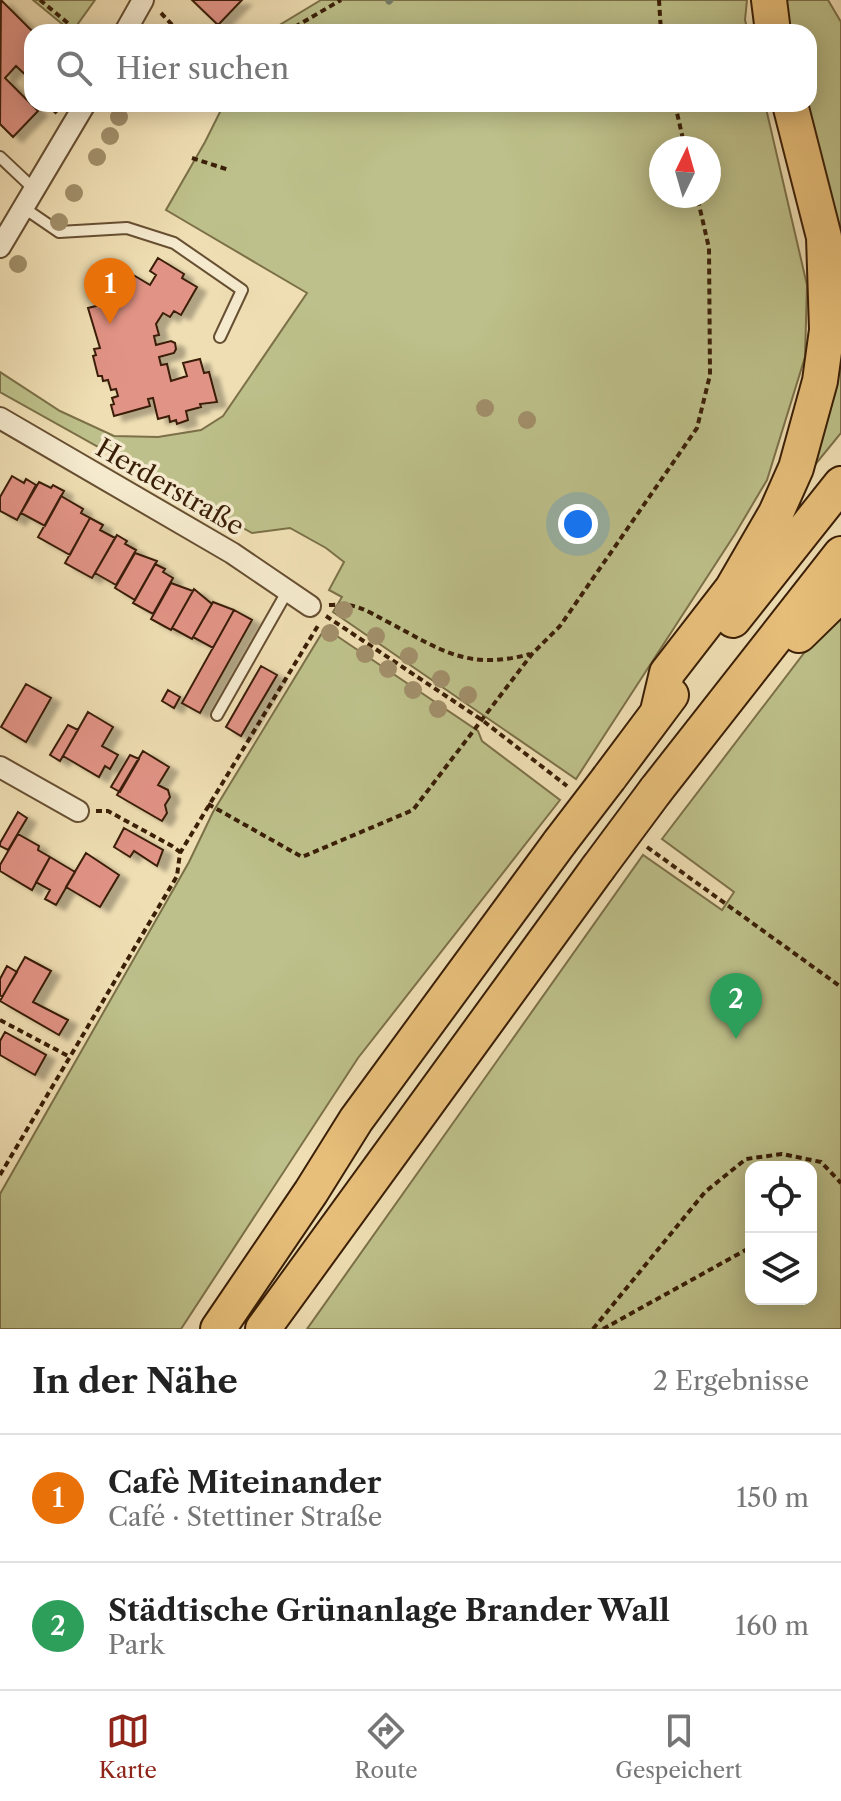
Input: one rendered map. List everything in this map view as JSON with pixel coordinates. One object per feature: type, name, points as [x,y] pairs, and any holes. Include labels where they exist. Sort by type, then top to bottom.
[{"type":"highway","points":[[769,0],[772,24]]},
{"type":"highway","points":[[658,711],[667,673],[732,589],[776,513],[805,441],[820,381],[827,330],[824,237],[792,112]]},
{"type":"highway","points":[[218,1329],[356,1120],[560,842],[658,711],[841,484]]},
{"type":"highway","points":[[263,1329],[656,790],[841,554]]},
{"type":"highway","points":[[702,731],[841,594]]},
{"type":"street","points":[[131,24],[145,3]]},
{"type":"street","points":[[0,247],[80,112]]},
{"type":"street","name":"Herderstraße","points":[[0,418],[232,553],[288,590],[321,605]]},
{"type":"street","points":[[0,767],[78,811]]},
{"type":"lane","points":[[0,157],[35,190]]},
{"type":"lane","points":[[24,208],[59,232],[127,228],[174,243],[242,290],[220,337]]},
{"type":"lane","points":[[217,715],[288,590]]},
{"type":"path","points":[[40,0],[69,24]]},
{"type":"path","points":[[300,24],[341,0]]},
{"type":"path","points":[[659,0],[660,24]]},
{"type":"path","points":[[145,3],[170,24]]},
{"type":"path","points":[[677,112],[682,136]]},
{"type":"path","points":[[192,158],[229,170]]},
{"type":"path","points":[[208,804],[302,857],[413,810],[532,654],[560,626],[697,428],[710,375],[709,248],[700,208]]},
{"type":"path","points":[[0,1175],[177,876],[180,853],[321,605],[353,604],[442,651],[465,659],[498,661],[532,654]]},
{"type":"path","points":[[78,811],[108,811],[180,853]]},
{"type":"path","points":[[0,1020],[70,1057]]},
{"type":"path","points":[[593,1329],[705,1192],[746,1159],[782,1154],[821,1162],[841,1183]]},
{"type":"path","points":[[603,1329],[745,1250]]},
{"type":"green space","points":[[33,0],[95,0],[78,24],[62,24]]},
{"type":"green space","points":[[321,0],[747,0],[746,24],[281,24]]},
{"type":"green space","points":[[778,0],[828,0],[841,22],[841,433],[805,477],[826,399],[803,112],[817,112],[817,24],[781,24]]},
{"type":"green space","points":[[220,112],[767,112],[807,285],[805,357],[767,480],[576,779],[333,612],[342,597],[329,590],[344,562],[326,548],[290,528],[252,533],[0,392],[0,372],[60,411],[114,436],[158,437],[201,430],[223,416],[307,293],[166,210]]},
{"type":"green space","points":[[841,610],[841,1329],[307,1329],[643,855],[722,910],[734,892],[662,839],[830,619]]},
{"type":"green space","points":[[325,628],[478,731],[482,741],[560,800],[358,1058],[181,1329],[0,1329],[0,1194],[189,862],[213,812]]},
{"type":"building","points":[[1,0],[25,24],[24,74],[16,66],[5,78],[24,97],[24,112],[37,112],[13,137],[0,124]]},
{"type":"building","points":[[192,0],[242,0],[219,24]]},
{"type":"building","points":[[158,258],[184,274],[182,278],[197,287],[181,315],[174,311],[170,317],[163,313],[156,324],[159,335],[154,336],[156,345],[171,341],[176,349],[174,353],[159,357],[161,365],[167,364],[171,381],[187,376],[183,363],[200,359],[204,373],[209,372],[217,402],[200,404],[201,407],[186,411],[188,420],[177,424],[176,420],[170,422],[169,416],[158,419],[153,398],[148,399],[150,406],[114,416],[111,405],[114,404],[112,398],[118,396],[116,389],[111,390],[108,380],[103,381],[102,376],[98,376],[93,356],[96,355],[94,349],[100,348],[88,308],[112,302],[118,293],[121,295],[130,273],[150,285],[156,275],[150,271]]},
{"type":"building","points":[[12,476],[36,485],[17,520],[0,511],[0,497]]},
{"type":"building","points":[[39,482],[64,491],[45,526],[21,513]]},
{"type":"building","points":[[61,496],[83,509],[81,513],[90,518],[70,555],[38,537]]},
{"type":"building","points":[[90,518],[103,525],[100,530],[115,538],[92,578],[65,563]]},
{"type":"building","points":[[117,535],[136,550],[116,585],[95,573]]},
{"type":"building","points":[[135,553],[157,561],[135,600],[115,588]]},
{"type":"building","points":[[155,564],[173,578],[153,614],[133,603]]},
{"type":"building","points":[[171,583],[193,591],[171,630],[151,619]]},
{"type":"building","points":[[194,589],[212,604],[192,639],[172,628]]},
{"type":"building","points":[[213,602],[234,610],[213,648],[193,637]]},
{"type":"building","points":[[234,610],[252,620],[200,713],[182,703]]},
{"type":"building","points":[[261,666],[277,675],[241,736],[226,727]]},
{"type":"building","points":[[26,684],[51,698],[26,742],[1,727]]},
{"type":"building","points":[[168,690],[180,697],[174,708],[162,701]]},
{"type":"building","points":[[88,712],[113,727],[102,746],[118,755],[110,769],[105,766],[99,777],[63,756]]},
{"type":"building","points":[[68,725],[78,730],[60,761],[50,755]]},
{"type":"building","points":[[143,751],[169,767],[158,785],[168,790],[170,797],[162,821],[117,795]]},
{"type":"building","points":[[130,755],[139,759],[120,792],[111,787]]},
{"type":"building","points":[[18,812],[27,818],[8,850],[0,843]]},
{"type":"building","points":[[124,828],[163,850],[157,866],[134,851],[130,857],[114,847]]},
{"type":"building","points":[[18,834],[39,846],[38,850],[50,857],[32,890],[0,871],[0,865]]},
{"type":"building","points":[[86,853],[119,875],[100,907],[66,887]]},
{"type":"building","points":[[50,857],[75,872],[56,905],[45,899],[50,890],[36,882]]},
{"type":"building","points":[[25,957],[51,971],[33,1002],[68,1020],[59,1035],[0,1001]]},
{"type":"building","points":[[7,966],[17,972],[2,997],[0,979]]},
{"type":"building","points":[[5,1032],[46,1055],[35,1075],[0,1055],[0,1041]]},
{"type":"place","name":"Cafè Miteinander","points":[[110,324]]},
{"type":"place","name":"Städtische Grünanlage Brander Wall","points":[[736,1039]]}]
